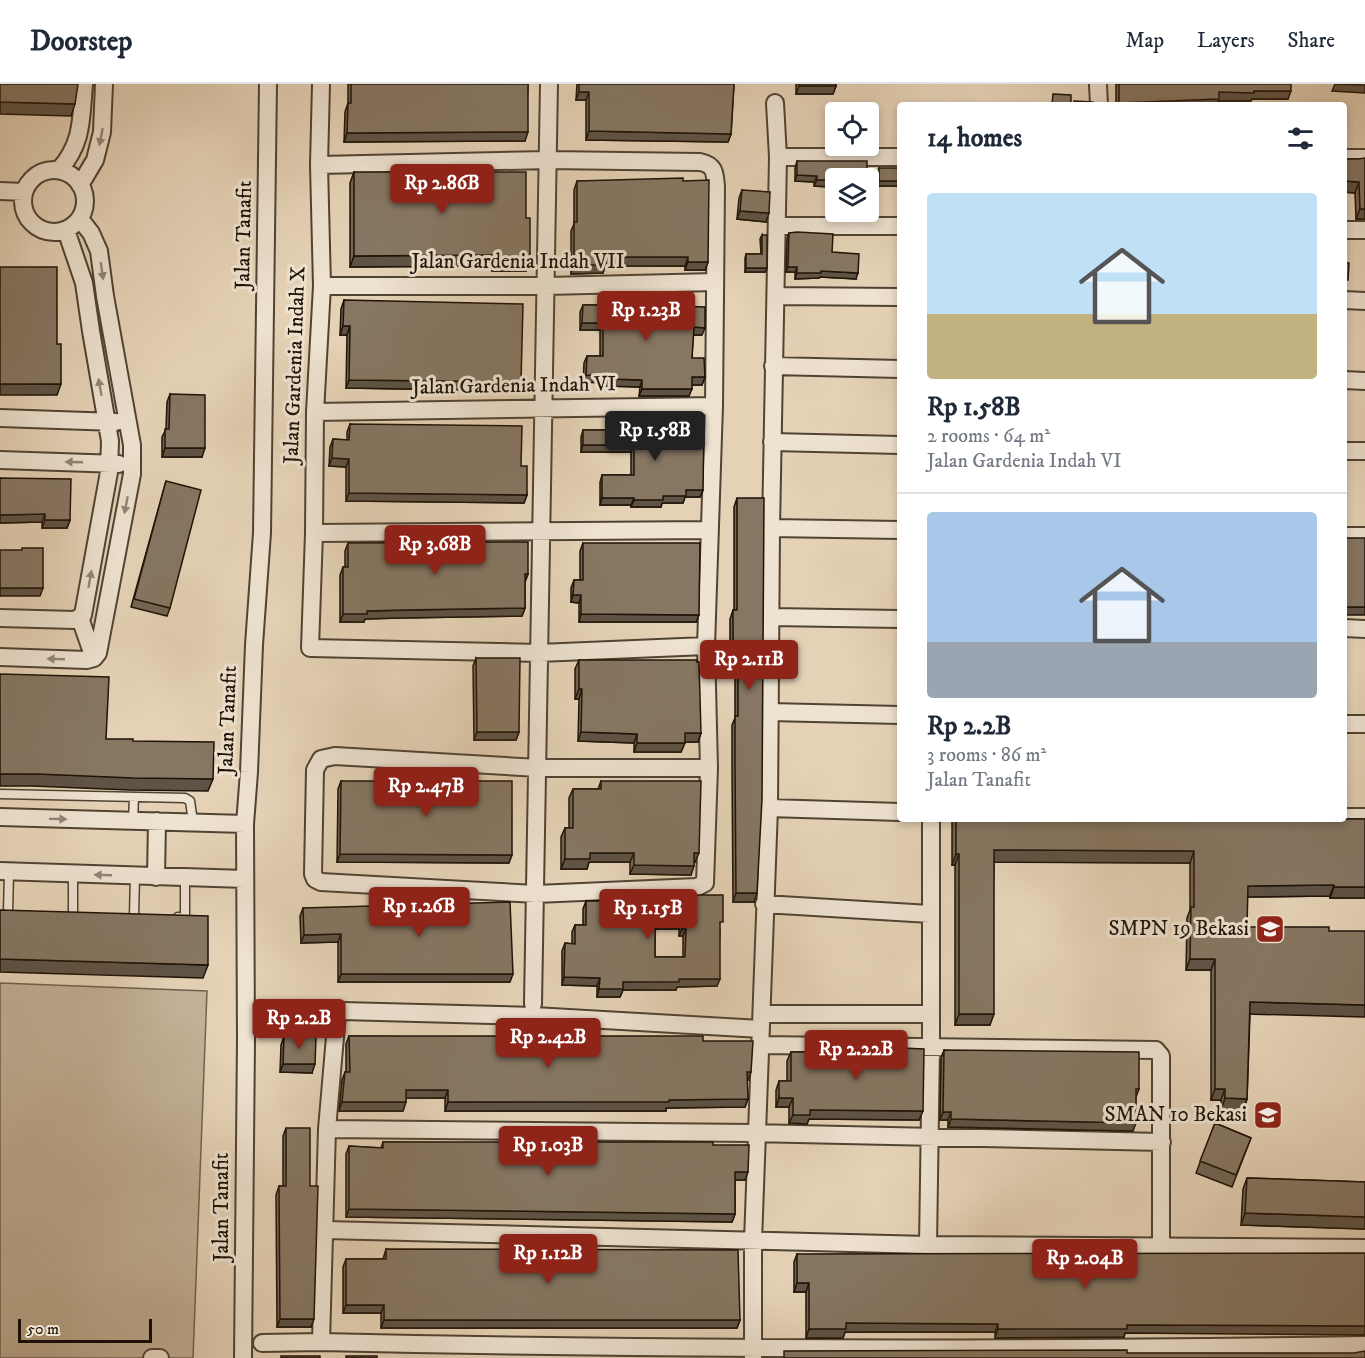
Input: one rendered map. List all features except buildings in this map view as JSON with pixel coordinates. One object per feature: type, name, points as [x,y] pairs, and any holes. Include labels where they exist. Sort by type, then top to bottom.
[{"type":"street","points":[[59,170],[74,150],[80,133],[84,84]]},
{"type":"street","points":[[81,185],[95,160],[102,132],[104,84]]},
{"type":"street","name":"Jalan Tanafit","points":[[243,1358],[246,1039],[245,824],[262,533],[268,84]]},
{"type":"street","name":"Jalan Gardenia Indah X","points":[[321,84],[319,165],[322,286],[315,412],[310,648],[539,653]]},
{"type":"street","points":[[534,1004],[549,84]]},
{"type":"street","points":[[1098,84],[1099,102]]},
{"type":"street","points":[[753,1353],[753,1241],[764,904],[774,712],[771,528],[773,366],[777,296],[778,157],[775,103]]},
{"type":"street","points":[[778,157],[897,158]]},
{"type":"street","points":[[1347,158],[1365,158]]},
{"type":"street","points":[[319,165],[548,160],[700,162],[712,166],[715,170],[715,282],[714,406],[706,646],[709,768],[705,883],[697,887],[536,894],[321,882],[315,879],[313,874],[315,770],[321,759],[335,756],[538,768],[709,768]]},
{"type":"street","points":[[59,170],[67,173],[81,185],[85,202],[80,219],[66,230],[49,232],[33,224],[24,210],[24,192],[28,184],[41,173],[59,170]]},
{"type":"street","points":[[0,191],[24,192]]},
{"type":"street","points":[[0,657],[87,660],[94,658],[98,653],[132,474],[132,445],[99,251],[91,233],[80,219]]},
{"type":"street","points":[[777,226],[897,226]]},
{"type":"street","points":[[0,618],[75,620],[83,615],[109,463],[110,441],[84,283],[66,230]]},
{"type":"street","points":[[1347,230],[1365,230]]},
{"type":"street","name":"Jalan Gardenia Indah VII","points":[[322,286],[546,286],[715,282]]},
{"type":"street","points":[[777,296],[897,297]]},
{"type":"street","points":[[1347,300],[1365,301]]},
{"type":"street","points":[[773,366],[897,369]]},
{"type":"street","points":[[1347,380],[1365,381]]},
{"type":"street","name":"Jalan Gardenia Indah VI","points":[[315,412],[714,406]]},
{"type":"street","points":[[0,418],[127,423]]},
{"type":"street","points":[[772,442],[897,445]]},
{"type":"street","points":[[1347,451],[1365,451]]},
{"type":"street","points":[[0,460],[132,465]]},
{"type":"street","points":[[771,528],[897,530]]},
{"type":"street","points":[[314,533],[710,530]]},
{"type":"street","points":[[1347,536],[1365,536]]},
{"type":"street","points":[[771,617],[897,619]]},
{"type":"street","points":[[80,618],[94,658]]},
{"type":"street","points":[[1347,628],[1365,629]]},
{"type":"street","points":[[539,653],[706,646]]},
{"type":"street","points":[[774,712],[897,715]]},
{"type":"street","points":[[1347,724],[1365,724]]},
{"type":"street","points":[[769,808],[897,812]]},
{"type":"street","points":[[0,817],[245,824]]},
{"type":"street","points":[[1347,817],[1365,817]]},
{"type":"street","points":[[156,877],[157,821]]},
{"type":"street","points":[[927,1245],[931,1046],[931,822]]},
{"type":"street","points":[[5,871],[245,879]]},
{"type":"street","points":[[764,904],[930,914]]},
{"type":"street","points":[[321,1342],[327,1128],[335,1019],[342,1011],[534,1016],[761,1029],[931,1046],[1156,1050],[1161,1056],[1161,1247]]},
{"type":"street","points":[[761,1029],[930,1014]]},
{"type":"street","points":[[327,1128],[1162,1142]]},
{"type":"street","points":[[325,1230],[927,1245],[1365,1248]]},
{"type":"street","points":[[262,1343],[321,1342],[402,1351],[753,1353],[1133,1353],[1365,1345]]},
{"type":"street","points":[[152,1358],[160,1358]]},
{"type":"lane","points":[[0,794],[185,798],[190,801],[193,822]]},
{"type":"lane","points":[[133,820],[134,797]]},
{"type":"lane","points":[[5,871],[4,913],[18,913]]},
{"type":"lane","points":[[72,915],[73,874]]},
{"type":"lane","points":[[134,916],[135,876]]},
{"type":"lane","points":[[165,917],[185,918],[185,878]]},
{"type":"lane","points":[[62,914],[83,915]]},
{"type":"lane","points":[[124,916],[144,916]]},
{"type":"shaded area","points":[[0,983],[207,991],[193,1358],[0,1358]]},
{"type":"place","name":"SMPN 19 Bekasi","points":[[1270,929]]},
{"type":"place","name":"SMAN 10 Bekasi","points":[[1268,1115]]}]
